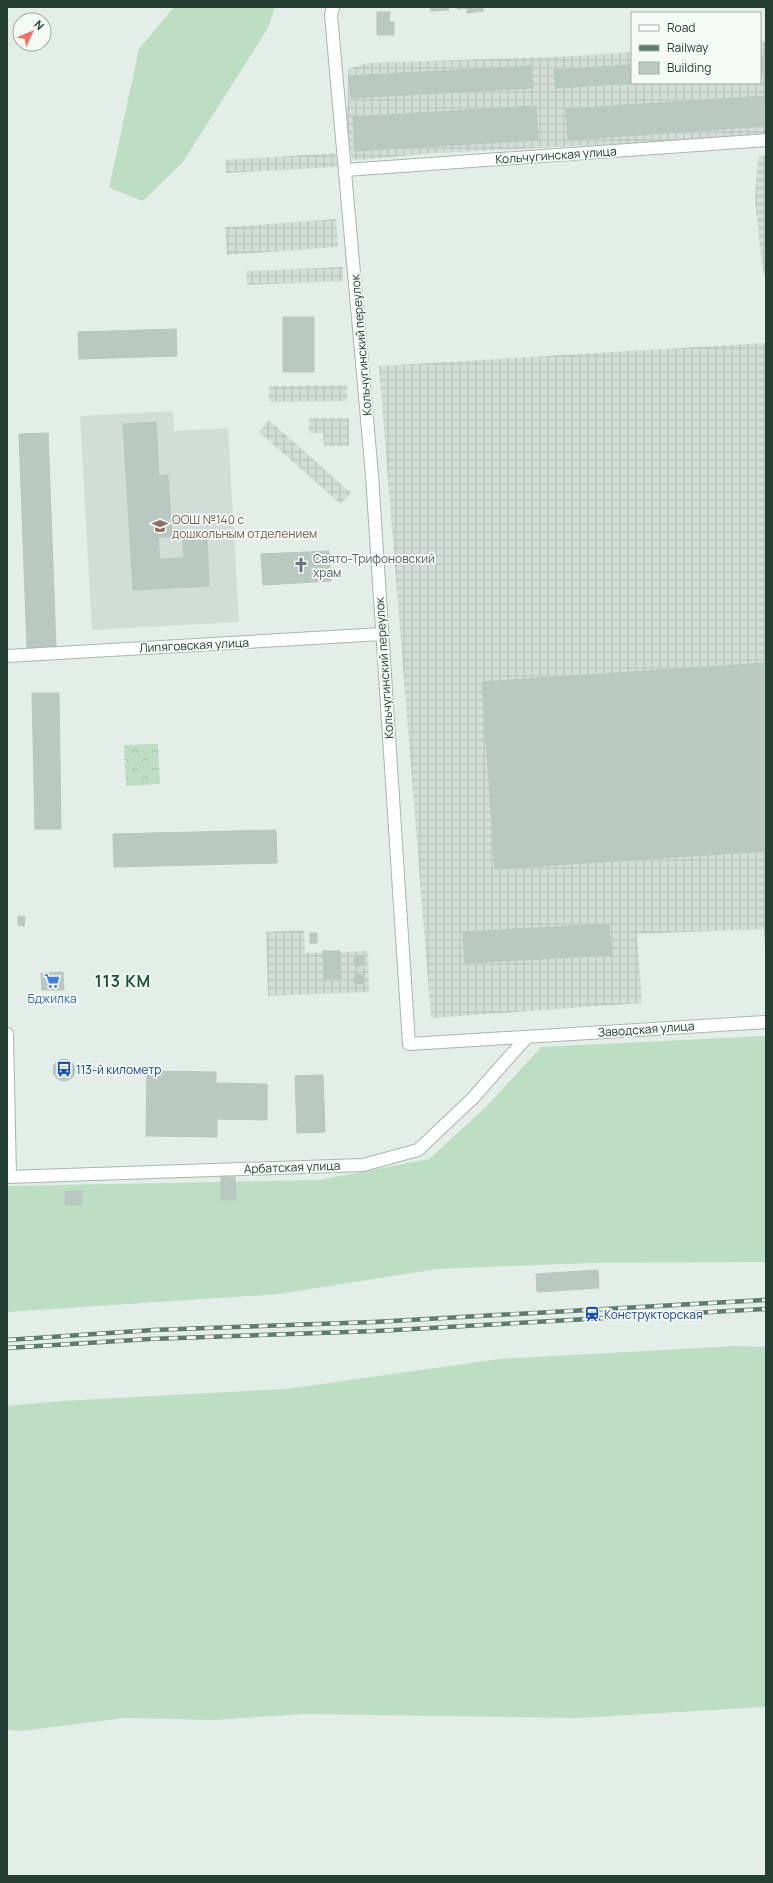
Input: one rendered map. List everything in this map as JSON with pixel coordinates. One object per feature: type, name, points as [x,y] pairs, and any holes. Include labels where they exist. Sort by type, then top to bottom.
[{"type":"street","name":"Кольчугинский переулок","points":[[333,7],[331,15],[372,475],[409,1044],[527,1036]]},
{"type":"street","name":"Кольчугинская улица","points":[[346,170],[766,140]]},
{"type":"street","name":"Липяговская улица","points":[[7,656],[382,634]]},
{"type":"street","name":"Заводская улица","points":[[527,1036],[766,1022]]},
{"type":"street","points":[[7,1034],[8,1177]]},
{"type":"street","name":"Арбатская улица","points":[[8,1177],[363,1165],[404,1154],[418,1150],[472,1099],[527,1036]]},
{"type":"shaded area","points":[[761,41],[766,41],[766,133],[655,142],[436,153],[359,160],[352,159],[347,134],[348,69],[368,63],[577,56],[631,52],[631,84],[761,84]]},
{"type":"shaded area","points":[[336,153],[337,167],[226,173],[225,160]]},
{"type":"shaded area","points":[[766,155],[766,281],[762,265],[755,200],[758,157]]},
{"type":"shaded area","points":[[336,219],[338,247],[227,255],[225,227]]},
{"type":"shaded area","points":[[343,267],[343,281],[247,285],[246,271]]},
{"type":"shaded area","points":[[766,343],[766,972],[764,929],[637,934],[642,1003],[431,1018],[379,366]]},
{"type":"shaded area","points":[[347,385],[347,401],[269,402],[269,386]]},
{"type":"shaded area","name":"ООШ №140 с дошкольным отделением","points":[[173,411],[174,431],[228,428],[239,622],[92,630],[80,416]]},
{"type":"shaded area","points":[[309,418],[349,418],[349,446],[324,446],[323,433],[309,433]]},
{"type":"shaded area","points":[[269,420],[351,493],[341,504],[259,432]]},
{"type":"shaded area","points":[[304,930],[305,953],[368,951],[369,992],[268,996],[266,932]]},
{"type":"green space","points":[[174,7],[275,7],[268,28],[183,162],[143,201],[109,188],[139,49]]},
{"type":"green space","points":[[158,744],[160,784],[126,786],[124,745]]},
{"type":"green space","points":[[766,1036],[766,1262],[589,1263],[437,1269],[279,1294],[7,1312],[7,1186],[320,1180],[429,1159],[486,1107],[541,1047]]},
{"type":"green space","points":[[736,1346],[766,1347],[766,1707],[578,1718],[305,1714],[214,1720],[124,1718],[22,1731],[7,1730],[7,1406],[61,1401],[286,1389],[499,1359]]},
{"type":"building","points":[[430,7],[448,7],[449,10],[431,11]]},
{"type":"building","points":[[458,7],[483,7],[483,11],[467,13],[467,8],[458,9]]},
{"type":"building","points":[[377,12],[390,12],[389,22],[394,22],[394,35],[377,35]]},
{"type":"building","points":[[766,55],[766,73],[761,74],[761,56]]},
{"type":"building","points":[[631,65],[631,83],[556,88],[554,70]]},
{"type":"building","points":[[531,66],[533,88],[351,98],[349,76]]},
{"type":"building","points":[[766,96],[766,126],[568,140],[566,109]]},
{"type":"building","points":[[536,106],[538,140],[355,151],[353,117]]},
{"type":"building","points":[[283,317],[314,317],[314,372],[283,372]]},
{"type":"building","points":[[176,329],[177,356],[79,359],[78,332]]},
{"type":"building","points":[[156,422],[159,476],[168,475],[172,537],[158,537],[160,559],[184,558],[183,540],[207,538],[209,586],[133,590],[123,424]]},
{"type":"building","points":[[48,433],[56,647],[27,648],[19,434]]},
{"type":"building","points":[[329,551],[331,581],[263,585],[261,554]]},
{"type":"building","points":[[766,663],[766,851],[495,869],[482,682]]},
{"type":"building","points":[[32,693],[59,693],[61,829],[35,829]]},
{"type":"building","points":[[276,830],[277,863],[114,867],[113,834]]},
{"type":"building","points":[[18,916],[25,917],[24,926],[18,925]]},
{"type":"building","points":[[609,924],[611,955],[465,963],[463,932]]},
{"type":"building","points":[[310,933],[317,933],[317,943],[310,943]]},
{"type":"building","points":[[323,951],[340,951],[341,978],[324,979]]},
{"type":"building","points":[[357,956],[361,956],[363,957],[363,965],[357,966],[354,963],[354,959]]},
{"type":"building","name":"Бджилка","points":[[63,972],[64,990],[42,990],[41,973]]},
{"type":"building","points":[[357,974],[361,974],[363,975],[363,983],[357,984],[354,981],[354,977]]},
{"type":"building","points":[[64,1059],[72,1062],[75,1070],[72,1078],[64,1081],[56,1078],[53,1070],[56,1062]]},
{"type":"building","points":[[147,1071],[216,1072],[216,1083],[267,1084],[267,1120],[217,1119],[217,1137],[146,1136]]},
{"type":"building","points":[[323,1075],[325,1132],[297,1133],[295,1076]]},
{"type":"building","points":[[221,1177],[235,1177],[236,1200],[221,1200]]},
{"type":"building","points":[[82,1191],[82,1205],[65,1205],[65,1192]]},
{"type":"building","points":[[598,1270],[599,1288],[537,1292],[536,1274]]},
{"type":"railway","points":[[7,1340],[153,1330],[374,1322],[766,1300]]},
{"type":"railway","points":[[7,1348],[150,1339],[376,1331],[766,1309]]},
{"type":"place","name":"ООШ №140 с дошкольным отделением","points":[[160,526]]},
{"type":"place","name":"Свято-Трифоновский храм","points":[[301,565]]},
{"type":"place","name":"Бджилка","points":[[52,981]]},
{"type":"place","name":"113-й километр","points":[[64,1069]]},
{"type":"place","name":"Конструкторская","points":[[592,1314]]},
{"type":"district","name":"113 КМ","points":[[123,981]]}]
